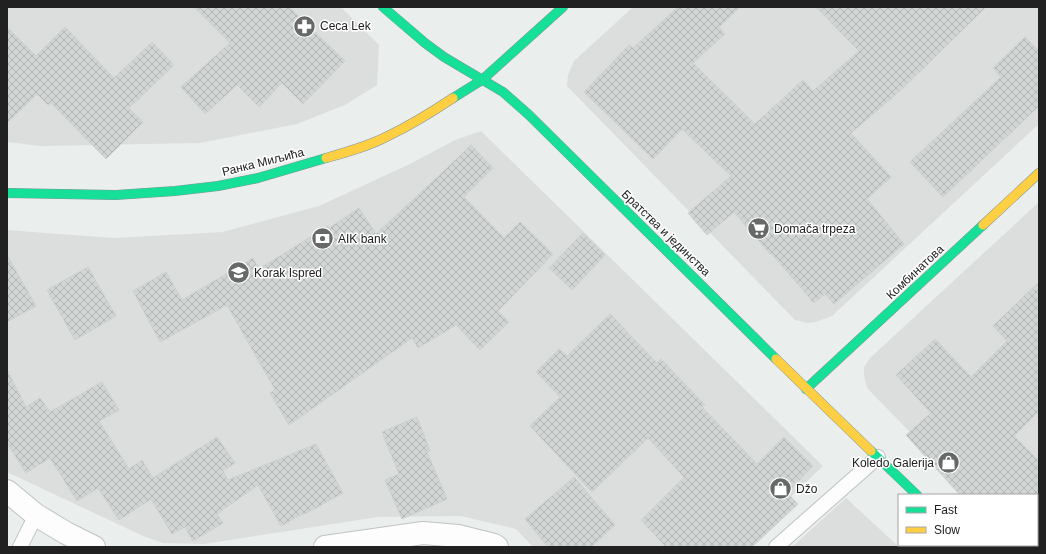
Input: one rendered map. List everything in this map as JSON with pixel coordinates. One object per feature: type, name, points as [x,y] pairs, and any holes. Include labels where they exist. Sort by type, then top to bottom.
[{"type":"street","name":"Братства и јединства","points":[[384,7],[434,50],[503,92],[528,114],[806,388],[916,494]]},
{"type":"street","name":"Ранка Миљића","points":[[7,193],[109,195],[175,191],[218,186],[258,178],[349,151],[387,137],[417,121],[482,80],[563,7]]},
{"type":"street","name":"Комбинатова","points":[[806,388],[1039,173]]},
{"type":"street","points":[[7,491],[36,515],[94,547]]},
{"type":"street","points":[[325,547],[423,533],[458,536],[497,547]]},
{"type":"lane","points":[[776,547],[878,457]]},
{"type":"lane","points":[[20,547],[36,515]]},
{"type":"shaded area","points":[[7,7],[341,7],[379,45],[377,85],[345,105],[297,124],[200,143],[41,146],[7,142]]},
{"type":"shaded area","points":[[633,7],[1039,7],[1039,124],[832,316],[816,322],[807,323],[795,320],[567,86],[568,75],[574,61]]},
{"type":"shaded area","points":[[481,131],[823,466],[739,547],[533,547],[516,529],[461,516],[378,517],[204,544],[163,543],[143,536],[7,472],[7,230],[113,238],[223,232],[319,206],[412,163],[455,140]]},
{"type":"shaded area","points":[[1039,202],[1039,547],[1021,546],[1038,546],[1038,494],[970,494],[867,388],[864,376],[864,367],[870,358]]},
{"type":"shaded area","points":[[846,498],[899,547],[792,547]]},
{"type":"building","points":[[194,7],[289,7],[345,61],[303,104],[282,83],[259,107],[237,85],[205,114],[181,87],[230,43]]},
{"type":"building","points":[[678,7],[740,7],[719,27],[725,34],[693,63],[755,124],[803,80],[813,91],[859,51],[816,7],[986,7],[901,90],[851,133],[891,177],[867,199],[904,244],[834,304],[825,294],[814,303],[734,212],[707,235],[688,213],[731,176],[682,129],[653,159],[584,92],[629,45],[633,48]]},
{"type":"building","points":[[7,27],[36,56],[65,27],[114,78],[152,42],[174,65],[129,108],[143,122],[106,159],[51,103],[48,105],[37,94],[7,123]]},
{"type":"building","points":[[1025,37],[1039,51],[1039,106],[943,197],[910,162],[1001,77],[993,68]]},
{"type":"building","points":[[471,145],[493,168],[464,197],[504,238],[520,222],[553,254],[498,311],[509,322],[480,350],[456,325],[418,348],[412,338],[289,425],[270,393],[275,390],[227,305],[160,342],[133,291],[166,272],[182,300],[253,258],[259,269],[328,226],[329,228],[359,208],[376,234]]},
{"type":"building","points":[[583,233],[605,255],[572,290],[549,268]]},
{"type":"building","points":[[7,255],[36,306],[7,322]]},
{"type":"building","points":[[88,267],[116,316],[75,340],[47,290]]},
{"type":"building","points":[[1039,282],[1039,411],[1014,436],[1039,461],[1039,495],[959,494],[906,435],[931,413],[896,375],[935,339],[971,377],[1007,341],[993,326]]},
{"type":"building","points":[[610,314],[657,363],[661,359],[705,405],[702,407],[757,464],[784,437],[813,466],[787,493],[798,504],[752,547],[666,547],[641,520],[684,477],[648,438],[592,492],[530,426],[560,397],[536,372],[559,349],[567,356]]},
{"type":"building","points":[[7,370],[26,407],[40,398],[50,412],[102,382],[119,410],[99,421],[129,469],[142,460],[153,478],[217,437],[235,463],[223,471],[228,480],[316,444],[343,493],[281,526],[258,485],[217,514],[223,523],[193,541],[185,527],[172,534],[151,499],[119,520],[98,488],[77,501],[50,458],[26,473],[7,443]]},
{"type":"building","points":[[417,417],[430,451],[427,452],[447,499],[402,519],[385,480],[399,474],[382,432]]},
{"type":"building","points":[[574,477],[615,525],[591,547],[548,547],[525,519]]},
{"type":"traffic: fast","points":[[383,7],[425,43],[444,57],[503,92],[528,114],[776,359]]},
{"type":"traffic: fast","points":[[453,98],[482,80],[563,7]]},
{"type":"traffic: fast","points":[[7,193],[116,195],[175,191],[218,186],[258,178],[326,158]]},
{"type":"traffic: fast","points":[[806,389],[983,225]]},
{"type":"traffic: fast","points":[[871,451],[916,494]]},
{"type":"traffic: slow","points":[[326,158],[381,140],[413,123],[453,98]]},
{"type":"traffic: slow","points":[[983,225],[1039,173]]},
{"type":"traffic: slow","points":[[776,359],[871,451]]},
{"type":"place","name":"Ceca Lek","points":[[304,26]]},
{"type":"place","name":"Domača trpeza","points":[[758,229]]},
{"type":"place","name":"AIK bank","points":[[323,239]]},
{"type":"place","name":"Korak Ispred","points":[[239,273]]},
{"type":"place","name":"Koledo Galerija","points":[[949,463]]},
{"type":"place","name":"Džo","points":[[780,489]]}]
